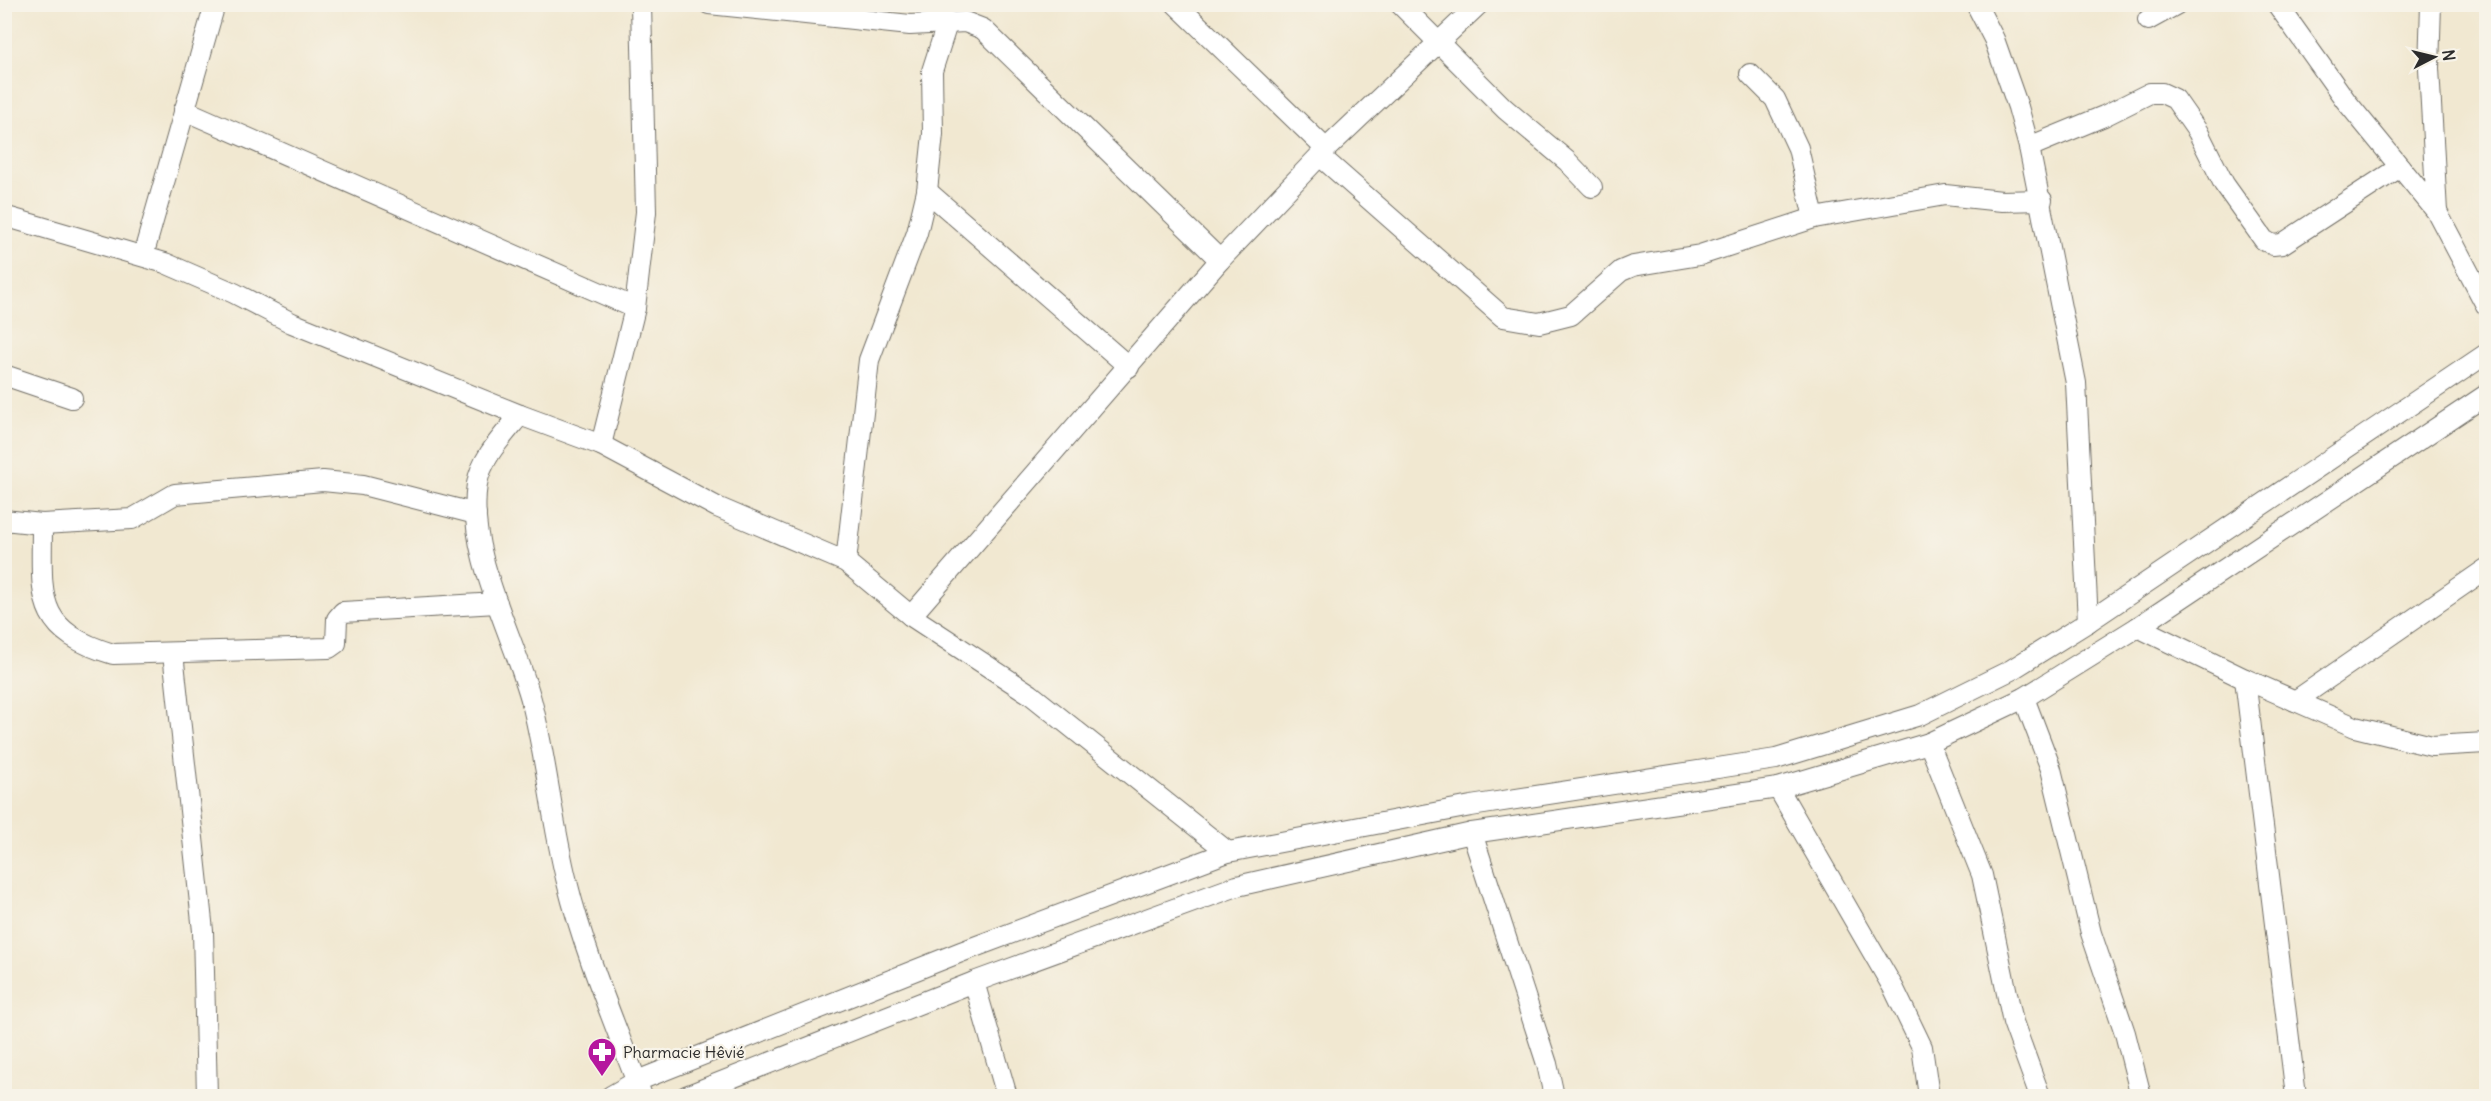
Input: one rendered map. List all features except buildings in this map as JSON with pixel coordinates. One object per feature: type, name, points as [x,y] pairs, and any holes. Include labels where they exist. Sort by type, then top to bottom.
[{"type":"street","points":[[143,256],[215,4]]},
{"type":"street","points":[[601,445],[635,308],[646,212],[641,4]]},
{"type":"street","points":[[709,4],[910,25],[948,21],[965,22],[983,29],[1220,260]]},
{"type":"street","points":[[1176,4],[1323,153],[1503,317],[1520,322],[1539,323],[1571,315],[1621,271],[1633,266],[1700,255],[1814,218],[1945,195],[2002,201],[2042,200]]},
{"type":"street","points":[[1400,4],[1505,109],[1567,161],[1592,187]]},
{"type":"street","points":[[910,616],[1220,260],[1323,153],[1440,45],[1479,4]]},
{"type":"street","points":[[1976,4],[1997,49],[2029,147],[2042,200],[2076,383],[2088,622]]},
{"type":"street","points":[[2148,20],[2177,4]]},
{"type":"street","points":[[2277,4],[2346,101],[2438,212],[2487,305]]},
{"type":"street","points":[[2431,4],[2429,68],[2438,212]]},
{"type":"street","points":[[846,562],[869,360],[917,233],[927,191],[933,134],[932,71],[948,21]]},
{"type":"street","points":[[1750,74],[1775,99],[1798,148],[1814,218]]},
{"type":"street","points":[[2029,147],[2104,116],[2150,93],[2162,93],[2175,99],[2198,132],[2224,184],[2264,240],[2274,245],[2282,244],[2400,167]]},
{"type":"street","points":[[184,110],[635,308]]},
{"type":"street","points":[[927,191],[1129,367]]},
{"type":"street","points":[[4,216],[165,262],[234,293],[292,323],[520,415],[601,445],[717,507],[846,562],[910,616],[1030,694],[1228,852]]},
{"type":"street","points":[[611,1096],[639,1089],[961,952],[1228,852],[1471,806],[1776,759],[1920,715],[2011,670],[2088,622],[2487,354]]},
{"type":"street","points":[[4,375],[72,398]]},
{"type":"street","points":[[686,1096],[974,982],[1237,886],[1472,833],[1778,788],[1929,742],[2024,698],[2138,627],[2487,395]]},
{"type":"street","points":[[520,415],[483,466],[477,483],[476,514],[487,573],[531,701],[567,882],[595,970],[639,1089]]},
{"type":"street","points":[[4,520],[42,524],[132,519],[175,494],[323,480],[363,485],[476,514]]},
{"type":"street","points":[[42,524],[44,602],[61,629],[90,647],[113,654],[329,648],[336,643],[337,619],[343,612],[496,603]]},
{"type":"street","points":[[2295,701],[2487,569]]},
{"type":"street","points":[[2138,627],[2245,680],[2355,728],[2432,746],[2487,743]]},
{"type":"street","points":[[173,653],[203,931],[207,1096]]},
{"type":"street","points":[[2245,680],[2296,1096]]},
{"type":"street","points":[[2024,698],[2051,769],[2091,933],[2124,1033],[2141,1096]]},
{"type":"street","points":[[1929,742],[1983,875],[2013,1022],[2040,1096]]},
{"type":"street","points":[[1778,788],[1894,989],[1922,1047],[1929,1096]]},
{"type":"street","points":[[1472,833],[1547,1064],[1554,1096]]},
{"type":"street","points":[[974,982],[1007,1096]]},
{"type":"place","name":"Pharmacie Hêvié","points":[[602,1078]]}]
